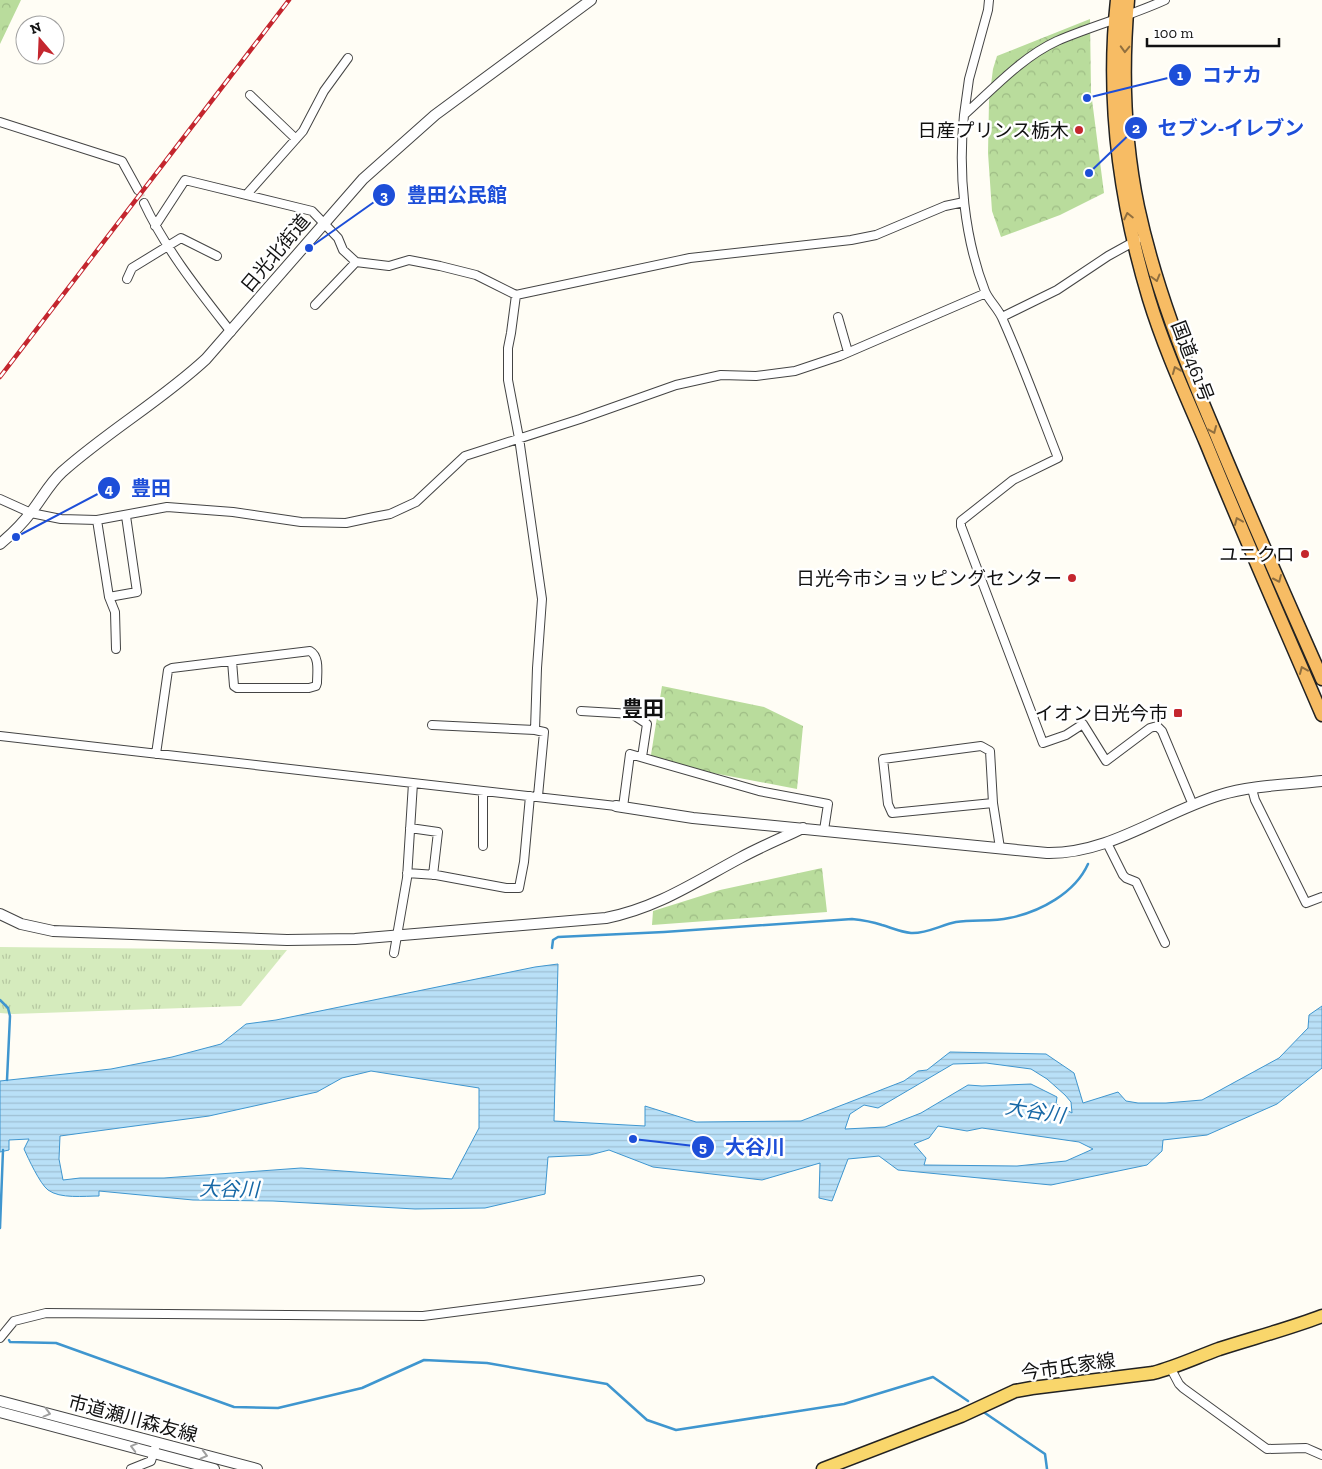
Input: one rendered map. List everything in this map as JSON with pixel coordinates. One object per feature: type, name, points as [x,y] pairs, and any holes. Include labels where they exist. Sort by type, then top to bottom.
[{"type":"highway","name":"国道461号","points":[[1117,0],[1121,18]]},
{"type":"highway","name":"国道461号","points":[[1128,0],[1121,18],[1114,96],[1116,131],[1126,209],[1234,479],[1322,679]]},
{"type":"highway","name":"国道461号","points":[[1139,239],[1150,300],[1171,359],[1322,714]]},
{"type":"main road","name":"今市氏家線","points":[[823,1469],[961,1416],[1015,1392],[1171,1369],[1217,1350],[1322,1316]]},
{"type":"street","name":"日光北街道","points":[[0,544],[31,512],[60,474],[189,374],[231,332],[323,223],[363,179],[435,115],[591,0]]},
{"type":"street","points":[[989,0],[969,79],[964,115],[961,143],[964,202],[974,255],[986,293],[1002,317],[1058,458],[1013,480],[960,521],[960,526],[1043,743],[1066,735],[1083,724],[1106,760],[1150,728],[1156,726],[1162,730],[1193,805]]},
{"type":"street","points":[[964,115],[1024,62],[1056,42],[1165,0]]},
{"type":"street","points":[[247,194],[303,131],[324,91],[348,58]]},
{"type":"street","points":[[250,95],[296,139]]},
{"type":"street","points":[[0,122],[122,161],[138,190]]},
{"type":"street","points":[[155,226],[185,180],[312,211],[338,238],[343,250],[356,262],[389,266],[409,260],[440,266],[476,275],[516,295],[690,258],[851,240],[876,235],[945,206],[964,202]]},
{"type":"street","points":[[144,203],[155,226],[184,271],[231,332]]},
{"type":"street","points":[[127,279],[132,268],[181,238],[217,256]]},
{"type":"street","points":[[1002,317],[1057,290],[1108,256],[1139,239]]},
{"type":"street","points":[[315,304],[356,262]]},
{"type":"street","points":[[0,499],[31,512],[61,519],[97,520],[167,507],[233,512],[300,522],[346,523],[390,514],[416,502],[465,456],[676,385],[721,374],[756,376],[794,370],[848,352],[986,293]]},
{"type":"street","points":[[516,295],[508,348],[508,380],[519,438],[542,599],[535,730]]},
{"type":"street","points":[[838,317],[848,352]]},
{"type":"street","points":[[109,597],[136,592],[126,516]]},
{"type":"street","points":[[97,520],[109,597],[114,612],[116,650]]},
{"type":"street","points":[[156,754],[168,670],[172,668],[310,651],[314,653],[317,660],[317,683],[316,686],[309,688],[237,688],[234,686],[232,661]]},
{"type":"street","points":[[581,711],[632,714],[647,724],[642,757]]},
{"type":"street","points":[[407,873],[433,875],[506,888],[518,888],[524,862],[544,732],[432,725]]},
{"type":"street","points":[[0,736],[619,806],[692,818],[1066,853],[1107,843],[1219,795],[1252,788],[1322,782]]},
{"type":"street","points":[[993,803],[892,813],[888,804],[883,759],[981,746],[990,751],[993,803],[1000,848]]},
{"type":"street","points":[[619,806],[630,754],[759,791],[828,804],[824,830]]},
{"type":"street","points":[[394,953],[407,873],[413,783]]},
{"type":"street","points":[[1252,788],[1255,800],[1306,903],[1322,897]]},
{"type":"street","points":[[483,791],[483,846]]},
{"type":"street","points":[[410,828],[438,832],[433,875]]},
{"type":"street","points":[[0,914],[21,924],[53,931],[287,940],[355,939],[606,918],[643,909],[742,857],[803,828]]},
{"type":"street","points":[[1107,843],[1123,875],[1136,882],[1165,943]]},
{"type":"street","points":[[0,1338],[14,1321],[46,1313],[423,1316],[700,1280]]},
{"type":"street","points":[[1171,1369],[1182,1388],[1267,1449],[1306,1448],[1322,1455]]},
{"type":"street","name":"市道瀬川森友線","points":[[0,1401],[155,1447],[214,1469]]},
{"type":"street","name":"市道瀬川森友線","points":[[0,1412],[257,1469]]},
{"type":"street","points":[[131,1469],[151,1461],[155,1447]]},
{"type":"green space","points":[[0,0],[21,0],[0,44]]},
{"type":"green space","points":[[1090,19],[1091,92],[1104,193],[1060,215],[1001,237],[992,211],[988,153],[989,101],[993,69],[997,56]]},
{"type":"green space","points":[[662,686],[764,707],[803,726],[797,789],[650,761]]},
{"type":"green space","points":[[822,868],[827,912],[652,925],[653,911],[720,890]]},
{"type":"green space","points":[[0,947],[287,950],[241,1006],[13,1014],[0,1013]]},
{"type":"water","points":[[558,964],[554,1121],[645,1126],[645,1106],[696,1122],[801,1121],[904,1081],[918,1071],[927,1070],[950,1052],[1046,1054],[1074,1073],[1083,1103],[1118,1092],[1126,1101],[1138,1103],[1202,1100],[1279,1058],[1308,1028],[1309,1015],[1322,1006],[1322,1068],[1277,1104],[1207,1135],[1163,1140],[1162,1151],[1147,1165],[1051,1185],[898,1170],[879,1156],[848,1159],[832,1201],[819,1198],[820,1163],[762,1180],[653,1167],[609,1150],[590,1155],[548,1157],[545,1194],[485,1208],[415,1209],[273,1201],[193,1200],[99,1191],[99,1196],[72,1196],[53,1193],[41,1182],[24,1149],[29,1139],[9,1140],[9,1150],[0,1152],[0,1081],[111,1069],[172,1057],[221,1044],[246,1024],[276,1020],[535,967]],"holes":[[[986,1063],[1031,1069],[1047,1079],[1065,1095],[1071,1102],[1072,1113],[1056,1104],[1057,1097],[1031,1084],[968,1085],[921,1113],[885,1127],[845,1129],[850,1114],[864,1105],[878,1108],[953,1064]],[[371,1071],[479,1088],[479,1128],[452,1179],[301,1168],[164,1178],[80,1178],[63,1180],[59,1159],[60,1136],[209,1116],[317,1092],[342,1078]],[[938,1126],[967,1131],[982,1128],[1079,1142],[1093,1149],[1066,1161],[1017,1166],[924,1165],[926,1158],[914,1144],[929,1138]]]},
{"type":"waterway","points":[[552,948],[553,940],[558,937],[852,919],[875,923],[900,931],[917,933],[956,922],[1003,919],[1033,911],[1055,900],[1075,884],[1088,864]]},
{"type":"waterway","points":[[0,1000],[8,1008],[10,1016],[7,1080]]},
{"type":"waterway","points":[[0,1228],[3,1150]]},
{"type":"waterway","points":[[9,1340],[10,1342],[56,1343],[234,1407],[278,1408],[362,1388],[424,1360],[487,1363],[607,1384],[647,1420],[676,1430],[844,1404],[933,1377],[968,1401]]},
{"type":"waterway","points":[[982,1411],[1045,1454],[1047,1469]]},
{"type":"tunnel","points":[[138,190],[144,203]]},
{"type":"railway","points":[[0,377],[289,0]]},
{"type":"place","name":"コナカ","points":[[1087,98]]},
{"type":"place","name":"日産プリンス栃木","points":[[1079,130]]},
{"type":"place","name":"セブン-イレブン","points":[[1089,173]]},
{"type":"place","name":"豊田公民館","points":[[309,248]]},
{"type":"place","name":"豊田","points":[[16,537]]},
{"type":"place","name":"ユニクロ","points":[[1305,554]]},
{"type":"place","name":"日光今市ショッピングセンター","points":[[1072,578]]},
{"type":"place","name":"イオン日光今市","points":[[1178,713]]},
{"type":"place","name":"大谷川","points":[[633,1139]]},
{"type":"district","name":"豊田","points":[[643,709]]}]
